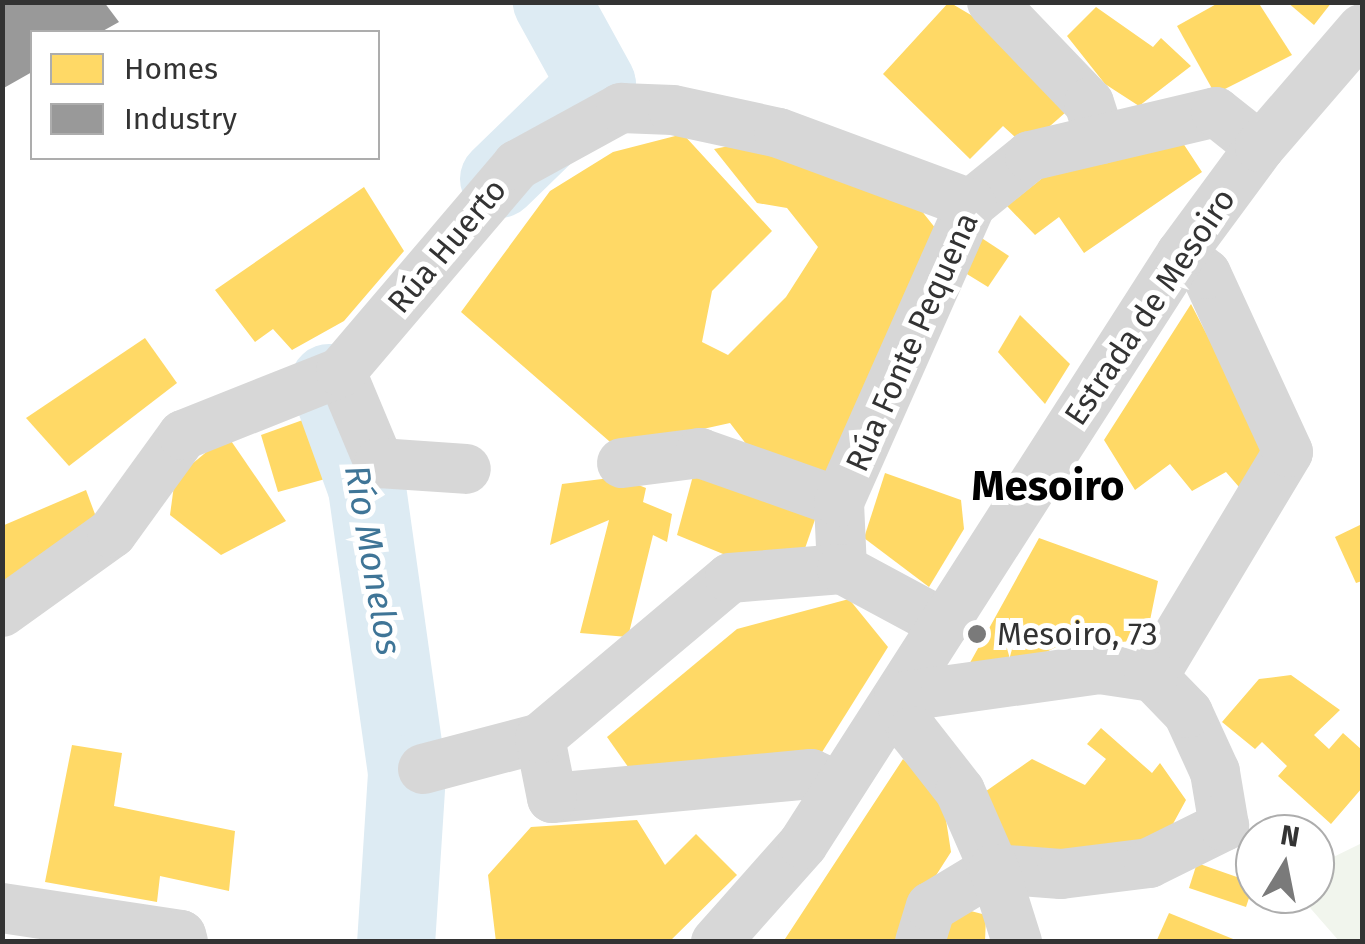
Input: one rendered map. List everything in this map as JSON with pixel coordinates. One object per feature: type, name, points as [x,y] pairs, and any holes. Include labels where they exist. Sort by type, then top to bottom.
[{"type":"street","points":[[992,2],[1089,104],[1101,139]]},
{"type":"street","name":"Estrada de Mesoiro","points":[[716,942],[803,844],[1180,254],[1260,147],[1362,29]]},
{"type":"street","name":"Rúa Fonte Pequena","points":[[842,570],[839,502],[972,204],[1030,156],[1216,112],[1300,98]]},
{"type":"street","name":"Rúa Huerto","points":[[2,612],[112,534],[182,435],[342,372],[517,165],[620,108],[673,110],[779,133],[972,204]]},
{"type":"street","points":[[1216,112],[1260,147]]},
{"type":"street","points":[[1153,678],[1288,452],[1206,274],[1180,254]]},
{"type":"street","points":[[342,372],[379,463],[466,470]]},
{"type":"street","name":"Rúa Fonte Pequena","points":[[622,463],[700,453],[839,502]]},
{"type":"street","points":[[423,769],[540,738],[730,578],[842,570],[944,624]]},
{"type":"street","points":[[920,942],[931,907],[994,869],[1061,874],[1148,863],[1224,826],[1216,772],[1188,713],[1153,678],[1100,670],[899,697],[913,730],[960,790],[994,869],[1018,942]]},
{"type":"street","points":[[540,738],[552,798],[811,774],[839,787]]},
{"type":"street","points":[[2,908],[182,935],[183,942]]},
{"type":"shaded area","points":[[1362,843],[1362,941],[1339,941],[1315,914],[1335,914],[1335,856]]},
{"type":"building: Homes","points":[[949,2],[1008,37],[1066,112],[1026,147],[1003,126],[970,159],[883,74]]},
{"type":"building: Homes","points":[[1220,2],[1258,2],[1292,55],[1215,94],[1177,26]]},
{"type":"building: Homes","points":[[1287,2],[1332,2],[1314,25]]},
{"type":"building: Homes","points":[[1096,7],[1153,47],[1161,38],[1191,66],[1139,106],[1105,84],[1067,36]]},
{"type":"building: Homes","points":[[683,134],[772,231],[712,291],[702,342],[728,355],[786,297],[818,247],[787,208],[757,203],[714,149],[734,145],[905,190],[940,234],[843,453],[816,487],[760,462],[730,423],[617,448],[461,312],[550,191],[613,152]]},
{"type":"building: Homes","points":[[1177,134],[1202,172],[1084,253],[1059,217],[1035,235],[1007,206],[1055,168]]},
{"type":"building: Homes","points":[[364,187],[404,251],[344,321],[292,350],[273,329],[255,342],[215,290]]},
{"type":"building: Homes","points":[[974,233],[1009,256],[988,287],[962,271]]},
{"type":"building: Homes","points":[[1191,304],[1268,452],[1239,487],[1226,472],[1192,491],[1170,464],[1135,490],[1104,440]]},
{"type":"building: Homes","points":[[1020,315],[1070,364],[1045,404],[998,352]]},
{"type":"building: Homes","points":[[145,338],[177,383],[69,466],[26,418]]},
{"type":"building: Homes","points":[[325,412],[347,473],[278,492],[261,435]]},
{"type":"building: Homes","points":[[227,435],[286,521],[221,555],[170,515],[175,478]]},
{"type":"building: Homes","points":[[697,461],[819,508],[802,557],[762,570],[677,535]]},
{"type":"building: Homes","points":[[885,473],[961,500],[964,529],[929,587],[864,538]]},
{"type":"building: Homes","points":[[618,477],[646,488],[643,502],[672,514],[667,542],[653,535],[628,637],[580,633],[609,520],[550,545],[562,484]]},
{"type":"building: Homes","points":[[86,490],[99,525],[2,596],[2,526]]},
{"type":"building: Homes","points":[[1362,524],[1362,581],[1356,583],[1335,537]]},
{"type":"building: Homes","points":[[1039,538],[1158,581],[1146,640],[1056,647],[996,678],[961,679]]},
{"type":"building: Homes","points":[[849,599],[888,647],[819,757],[638,781],[607,737],[737,629]]},
{"type":"building: Homes","points":[[1291,675],[1340,710],[1314,735],[1329,749],[1343,733],[1362,750],[1362,788],[1335,819],[1335,814],[1320,814],[1278,776],[1287,766],[1262,742],[1255,749],[1222,722],[1259,679]]},
{"type":"building: Homes","points":[[1101,728],[1152,773],[1160,763],[1186,800],[1162,844],[1063,857],[1011,847],[979,796],[1032,759],[1085,785],[1106,759],[1087,744]]},
{"type":"building: Homes","points":[[72,745],[122,753],[114,806],[235,831],[229,891],[160,876],[157,902],[45,882]]},
{"type":"building: Homes","points":[[903,759],[942,794],[951,852],[926,891],[909,942],[783,942]]},
{"type":"building: Homes","points":[[637,820],[665,865],[696,834],[737,875],[669,942],[496,942],[488,875],[531,827]]},
{"type":"building: Homes","points":[[1197,863],[1235,876],[1235,903],[1189,888]]},
{"type":"building: Homes","points":[[948,905],[986,915],[985,942],[937,942]]},
{"type":"building: Homes","points":[[1169,913],[1238,941],[1238,942],[1156,942]]},
{"type":"building: Industry","points":[[2,2],[104,2],[119,22],[105,30],[30,30],[30,73],[2,89]]},
{"type":"waterway","name":"Río Monelos","points":[[499,179],[597,84],[552,2]]},
{"type":"waterway","name":"Río Monelos","points":[[329,383],[367,488],[407,774],[396,942]]},
{"type":"place","name":"Mesoiro, 73","points":[[977,634]]},
{"type":"district","name":"Mesoiro","points":[[1048,486]]}]
